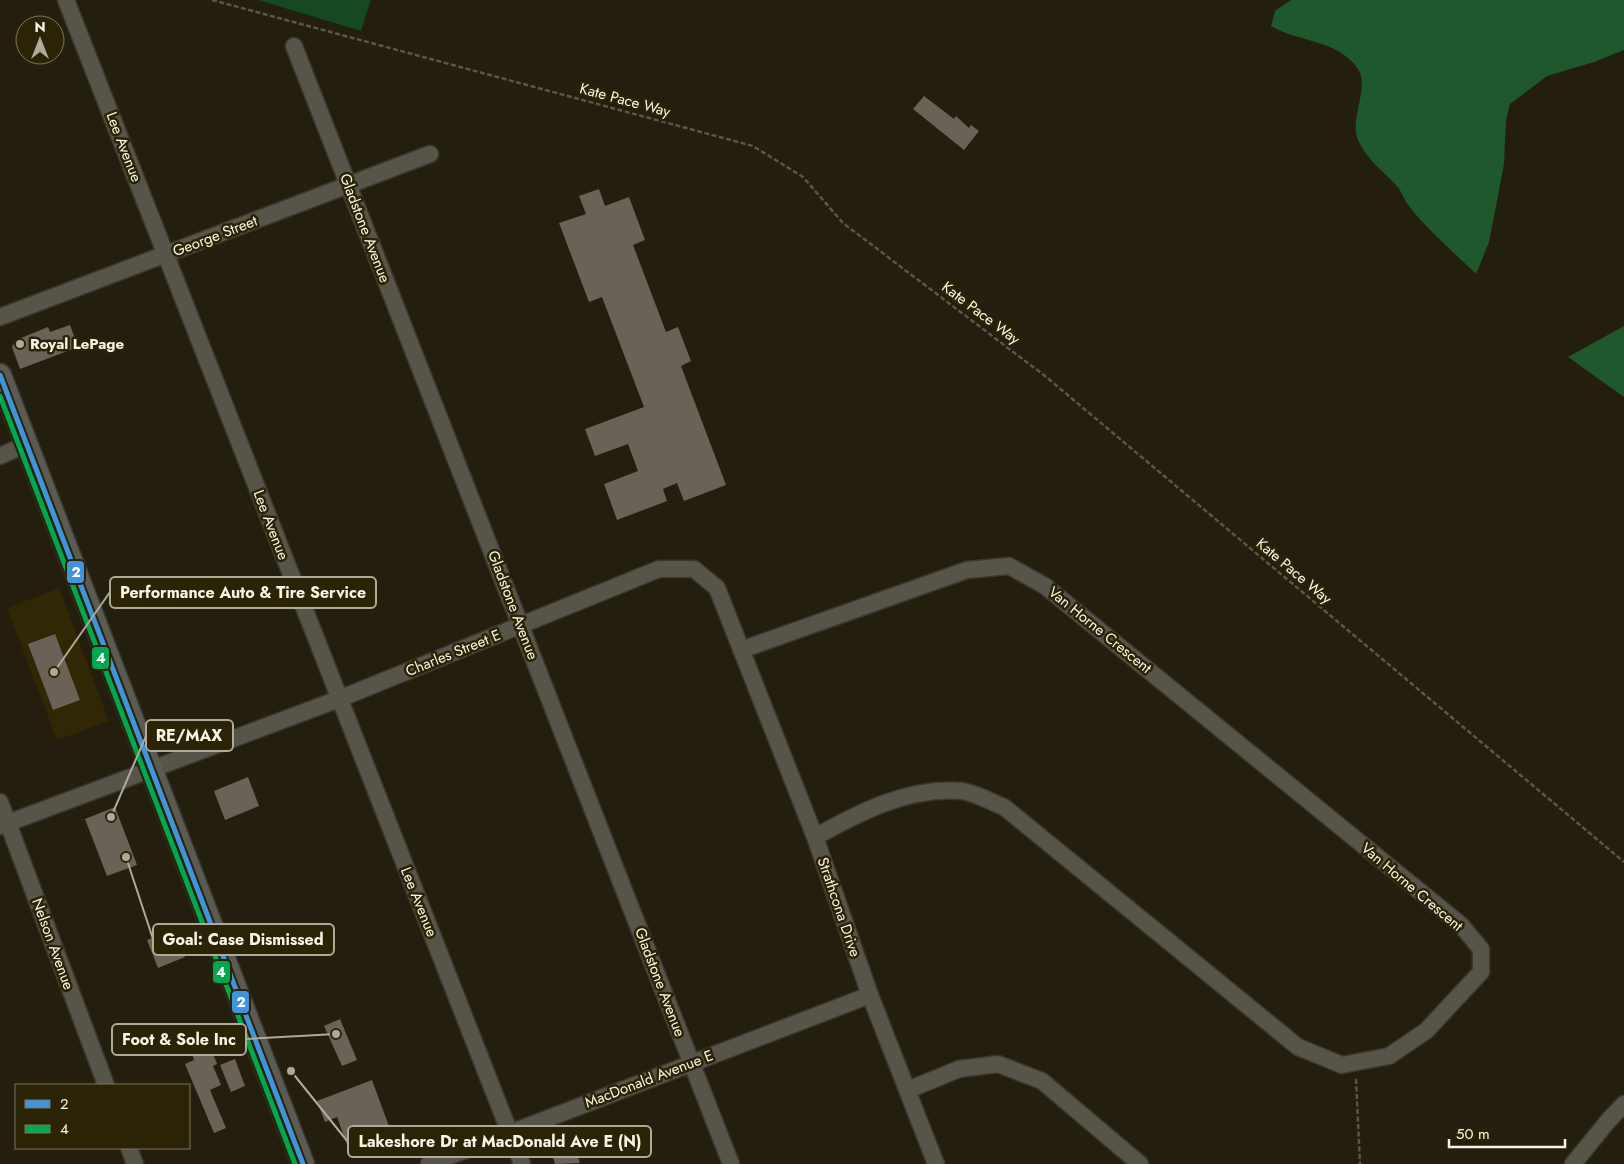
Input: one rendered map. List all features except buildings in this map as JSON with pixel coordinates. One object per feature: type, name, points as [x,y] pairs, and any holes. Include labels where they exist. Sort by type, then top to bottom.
[{"type":"main road","points":[[0,375],[303,1164]]},
{"type":"street","name":"Lee Avenue","points":[[66,0],[510,1132]]},
{"type":"street","name":"Gladstone Avenue","points":[[294,46],[731,1164]]},
{"type":"street","name":"George Street","points":[[0,317],[430,154]]},
{"type":"street","points":[[0,456],[26,445]]},
{"type":"street","name":"Van Horne Crescent","points":[[741,650],[967,570],[1009,566],[1045,586],[1461,926],[1481,949],[1481,972],[1426,1031],[1389,1056],[1342,1065],[1298,1047],[1004,808],[962,790],[921,792],[883,803],[815,837]]},
{"type":"street","name":"Charles Street E","points":[[4,825],[339,699],[660,569],[694,569],[717,588],[741,650]]},
{"type":"street","name":"Strathcona Drive","points":[[741,650],[815,837],[870,995],[936,1164]]},
{"type":"street","name":"Nelson Avenue","points":[[0,802],[4,825],[106,1084]]},
{"type":"street","name":"MacDonald Avenue E","points":[[429,1164],[870,995]]},
{"type":"street","points":[[908,1090],[959,1069],[998,1064],[1042,1081],[1140,1164]]},
{"type":"street","points":[[1573,1164],[1624,1104]]},
{"type":"street","points":[[510,1132],[522,1164]]},
{"type":"street","points":[[129,1149],[135,1164]]},
{"type":"path","name":"Kate Pace Way","points":[[212,0],[753,146],[803,177],[843,223],[1044,376],[1624,862]]},
{"type":"path","points":[[1355,1062],[1360,1164]]},
{"type":"shaded area","points":[[59,588],[109,721],[57,740],[7,608]]},
{"type":"green space","points":[[258,0],[371,0],[361,31]]},
{"type":"green space","points":[[1291,0],[1624,0],[1624,50],[1594,62],[1547,76],[1510,104],[1506,120],[1504,164],[1489,242],[1476,274],[1424,224],[1407,204],[1397,186],[1370,159],[1361,147],[1356,132],[1356,123],[1362,85],[1361,76],[1350,59],[1329,47],[1271,26],[1275,11]]},
{"type":"green space","points":[[1624,326],[1624,397],[1568,357]]},
{"type":"transit line","name":"2","points":[[0,375],[303,1164]]},
{"type":"transit line","name":"4","points":[[0,396],[295,1164]]},
{"type":"place","name":"Royal LePage","points":[[20,344]]},
{"type":"place","name":"Performance Auto & Tire Service","points":[[54,672]]},
{"type":"place","name":"RE/MAX","points":[[111,817]]},
{"type":"place","name":"Goal: Case Dismissed","points":[[126,857]]},
{"type":"place","name":"Foot & Sole Inc","points":[[336,1034]]},
{"type":"place","name":"Lakeshore Dr at MacDonald Ave E (N)","points":[[291,1071]]}]
